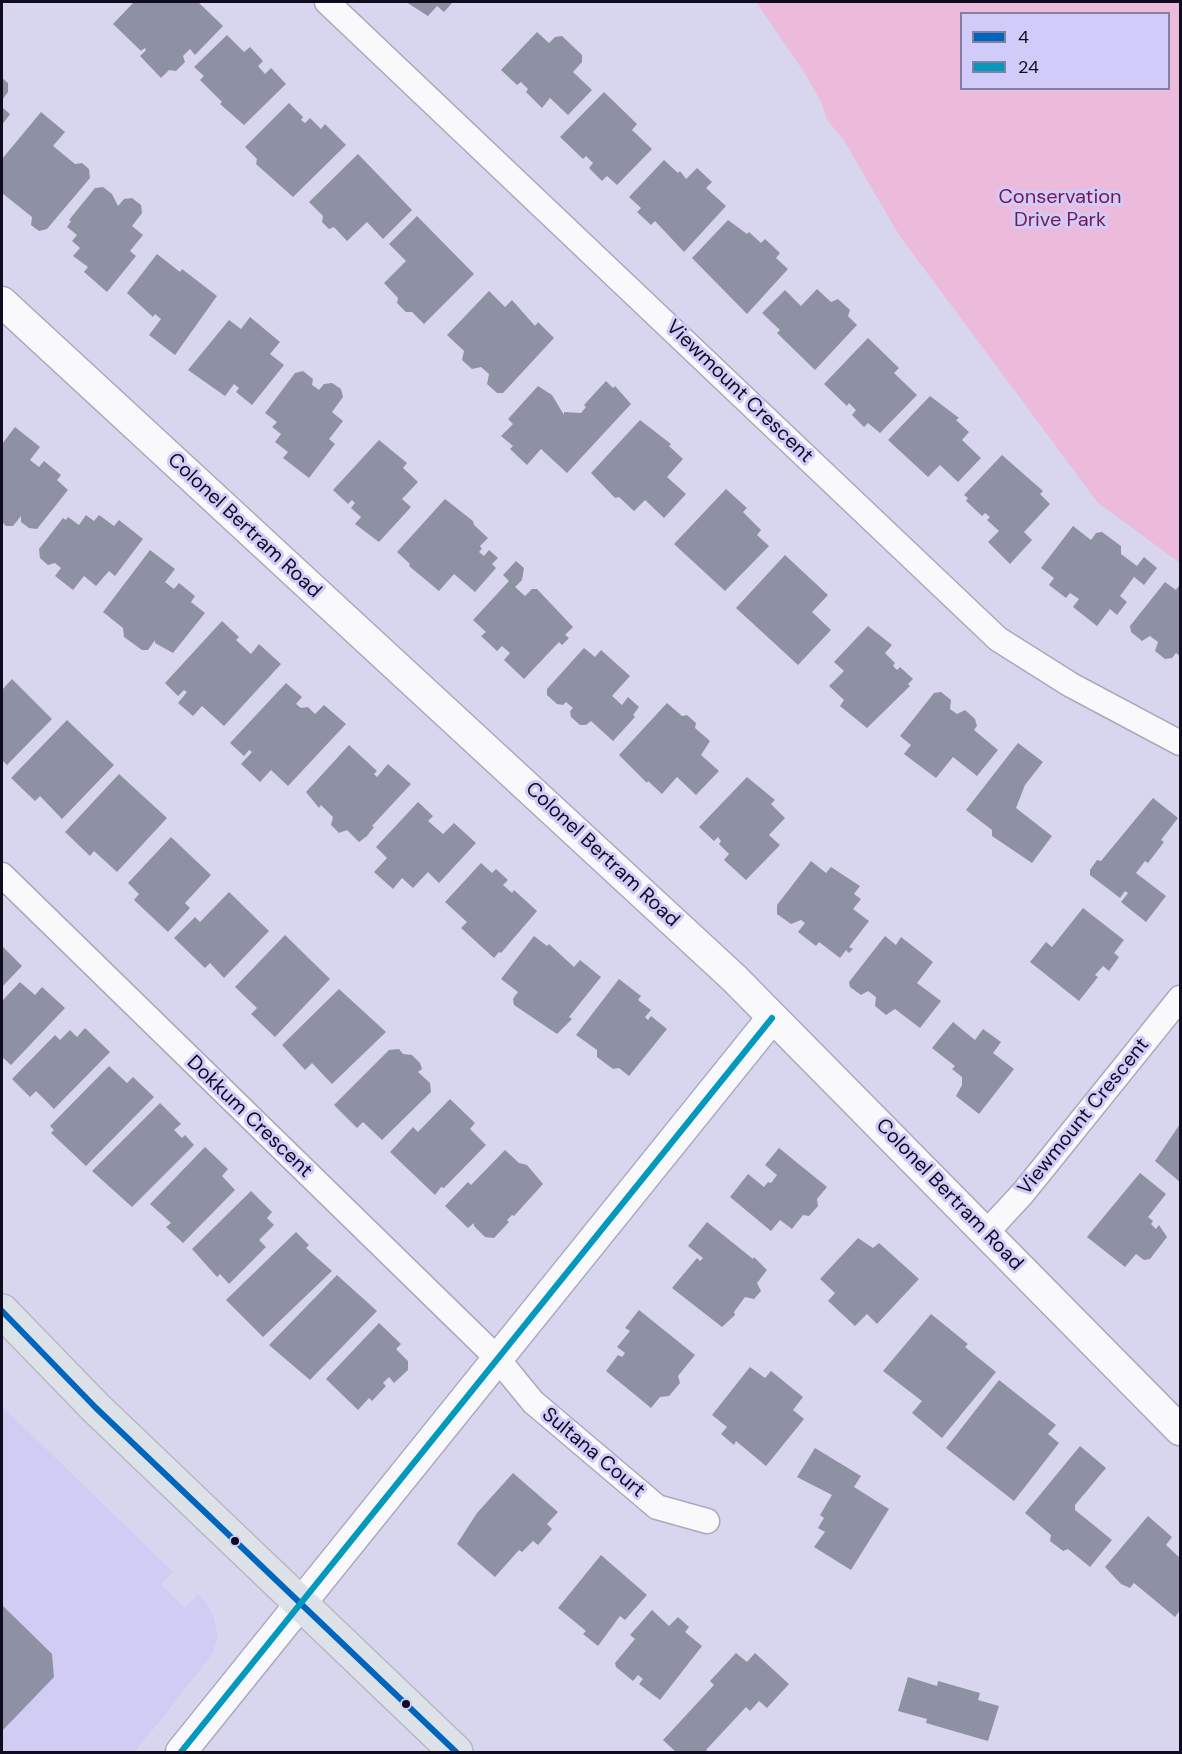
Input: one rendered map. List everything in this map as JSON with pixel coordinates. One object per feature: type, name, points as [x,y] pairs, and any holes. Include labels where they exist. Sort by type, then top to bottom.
[{"type":"main road","points":[[2,1311],[96,1408],[456,1752]]},
{"type":"street","name":"Viewmount Crescent","points":[[327,2],[998,639],[1071,685],[1180,743]]},
{"type":"street","name":"Colonel Bertram Road","points":[[2,302],[725,969],[907,1150],[1180,1430]]},
{"type":"street","name":"Dokkum Crescent","points":[[2,875],[497,1358]]},
{"type":"street","name":"Viewmount Crescent","points":[[986,1233],[1023,1193],[1180,998]]},
{"type":"street","points":[[180,1752],[772,1018]]},
{"type":"street","name":"Sultana Court","points":[[497,1358],[533,1402],[657,1507],[707,1521]]},
{"type":"shaded area","points":[[2,1406],[173,1572],[161,1584],[185,1608],[198,1594],[208,1605],[214,1618],[218,1637],[211,1656],[135,1752],[2,1752]]},
{"type":"green space","name":"Conservation Drive Park","points":[[756,2],[1180,2],[1180,563],[1098,503],[899,235],[843,139],[827,120],[821,102],[804,72]]},
{"type":"building","points":[[134,2],[198,2],[223,26],[195,55],[190,49],[183,56],[185,62],[176,71],[169,70],[161,78],[140,56],[146,50],[145,48],[141,51],[113,24]]},
{"type":"building","points":[[406,2],[453,2],[444,12],[437,6],[428,16]]},
{"type":"building","points":[[537,32],[549,43],[555,37],[562,36],[582,55],[582,62],[573,72],[592,90],[568,115],[550,98],[542,108],[526,92],[528,89],[521,82],[517,85],[501,70]]},
{"type":"building","points":[[227,35],[244,52],[250,47],[263,61],[258,66],[265,74],[271,68],[286,84],[244,125],[220,104],[222,102],[200,80],[204,76],[194,67]]},
{"type":"building","points":[[2,78],[8,83],[8,92],[2,100]]},
{"type":"building","points":[[604,92],[637,124],[632,130],[652,149],[617,185],[607,176],[602,181],[589,168],[593,163],[586,156],[583,159],[560,137]]},
{"type":"building","points":[[289,103],[303,117],[301,120],[305,123],[310,118],[321,129],[325,124],[346,145],[293,197],[256,164],[257,159],[245,147]]},
{"type":"building","points":[[2,107],[10,114],[2,125]]},
{"type":"building","points":[[41,112],[65,132],[53,146],[75,164],[82,163],[89,169],[90,178],[47,229],[39,231],[31,225],[32,217],[2,193],[2,159]]},
{"type":"building","points":[[358,154],[412,210],[383,239],[367,222],[347,241],[334,227],[329,229],[322,222],[323,216],[309,202]]},
{"type":"building","points":[[664,160],[678,173],[680,171],[686,179],[697,168],[712,182],[706,188],[726,206],[684,252],[655,221],[651,225],[637,212],[641,208],[629,197]]},
{"type":"building","points":[[103,187],[112,194],[118,206],[124,199],[132,198],[141,205],[142,213],[132,226],[143,235],[130,251],[136,256],[107,292],[84,272],[88,267],[73,256],[80,248],[72,241],[77,235],[67,227],[71,221],[69,220],[95,188]]},
{"type":"building","points":[[417,216],[474,274],[424,324],[412,312],[406,312],[397,303],[398,298],[384,283],[406,261],[389,244]]},
{"type":"building","points":[[728,220],[747,234],[749,232],[761,243],[765,239],[780,253],[776,258],[788,269],[747,314],[692,258]]},
{"type":"building","points":[[157,254],[180,272],[182,269],[217,296],[175,355],[149,335],[161,319],[155,314],[153,317],[127,293]]},
{"type":"building","points":[[817,289],[831,302],[838,299],[850,310],[848,316],[857,325],[815,370],[777,333],[780,330],[762,313],[785,290],[801,306]]},
{"type":"building","points":[[489,291],[505,307],[512,300],[535,326],[538,322],[554,338],[503,393],[497,393],[487,384],[489,374],[481,367],[472,369],[462,360],[464,351],[447,335]]},
{"type":"building","points":[[250,317],[280,342],[270,354],[284,365],[252,405],[236,392],[239,388],[234,384],[225,396],[188,370],[229,320],[241,329]]},
{"type":"building","points":[[868,338],[899,368],[894,373],[917,395],[880,433],[868,423],[864,427],[852,415],[856,410],[849,403],[847,406],[824,384]]},
{"type":"building","points":[[303,371],[313,379],[312,385],[319,390],[324,384],[332,383],[341,389],[343,397],[332,412],[343,421],[329,439],[335,444],[309,478],[283,458],[288,452],[275,442],[281,434],[272,427],[277,422],[265,413],[295,373]]},
{"type":"building","points":[[606,381],[613,388],[615,386],[631,404],[567,473],[541,449],[527,465],[510,449],[513,446],[501,436],[513,424],[508,419],[538,386],[552,395],[564,415],[564,412],[581,413],[586,407],[584,405]]},
{"type":"building","points":[[930,396],[959,418],[956,420],[969,432],[962,440],[981,458],[958,482],[940,465],[928,477],[888,440]]},
{"type":"building","points":[[640,420],[671,444],[669,446],[683,459],[667,477],[686,494],[664,518],[645,500],[634,511],[619,497],[615,498],[591,473]]},
{"type":"building","points":[[15,427],[40,447],[30,460],[39,467],[44,461],[61,475],[57,480],[68,490],[37,529],[29,528],[21,522],[21,516],[13,526],[6,526],[2,522],[2,444]]},
{"type":"building","points":[[379,440],[407,463],[403,468],[418,482],[402,499],[411,507],[379,542],[355,524],[361,517],[351,508],[355,503],[352,500],[348,504],[333,490]]},
{"type":"building","points":[[1002,455],[1043,491],[1040,494],[1050,504],[1024,532],[1032,540],[1010,564],[988,542],[999,531],[987,520],[990,517],[985,513],[982,516],[966,501],[968,498],[964,495]]},
{"type":"building","points":[[726,489],[747,508],[743,512],[761,530],[757,535],[769,546],[725,591],[674,544]]},
{"type":"building","points":[[445,499],[473,521],[474,525],[488,538],[480,546],[482,549],[479,552],[484,556],[489,550],[498,558],[492,564],[496,568],[475,592],[454,574],[439,591],[409,566],[410,564],[397,552]]},
{"type":"building","points":[[86,515],[94,521],[99,515],[114,526],[119,520],[143,539],[115,576],[109,571],[96,586],[84,576],[73,590],[55,576],[61,568],[55,563],[48,565],[40,558],[39,549],[63,518],[66,520],[68,517],[79,525]]},
{"type":"building","points":[[1073,526],[1091,540],[1096,533],[1102,532],[1121,546],[1121,554],[1137,566],[1144,557],[1157,568],[1144,585],[1134,577],[1120,596],[1127,602],[1117,615],[1110,609],[1097,626],[1073,607],[1079,599],[1070,593],[1066,598],[1049,585],[1054,578],[1041,568]]},
{"type":"building","points":[[150,550],[175,569],[165,582],[174,589],[179,583],[195,596],[191,602],[205,613],[173,653],[155,643],[155,640],[148,650],[142,650],[124,637],[123,628],[103,612]]},
{"type":"building","points":[[785,555],[828,595],[812,612],[831,630],[798,665],[736,608]]},
{"type":"building","points":[[516,561],[524,568],[522,580],[515,587],[525,596],[532,589],[537,589],[573,627],[565,635],[569,638],[562,645],[559,642],[524,679],[504,660],[510,653],[502,646],[497,651],[481,636],[486,632],[473,620],[509,581],[503,575]]},
{"type":"building","points":[[1165,582],[1176,590],[1180,584],[1180,656],[1176,653],[1172,658],[1165,659],[1155,651],[1158,642],[1150,636],[1142,641],[1131,632],[1130,626]]},
{"type":"building","points":[[222,621],[239,637],[236,640],[251,654],[259,644],[281,664],[224,726],[202,706],[193,716],[178,703],[187,692],[184,690],[178,696],[165,683]]},
{"type":"building","points":[[868,626],[892,645],[885,653],[895,663],[893,666],[897,670],[900,667],[913,679],[908,684],[910,686],[867,728],[840,706],[844,700],[829,686],[844,671],[834,662]]},
{"type":"building","points":[[584,648],[595,657],[601,650],[630,676],[612,696],[622,705],[628,697],[639,707],[633,715],[635,717],[613,741],[591,721],[586,725],[580,725],[571,717],[570,711],[573,708],[566,702],[563,705],[557,704],[547,695],[547,689]]},
{"type":"building","points":[[12,679],[52,719],[7,765],[2,760],[2,690]]},
{"type":"building","points":[[286,683],[302,697],[296,704],[301,708],[308,707],[315,714],[324,705],[346,724],[288,786],[271,770],[260,782],[241,764],[252,752],[249,750],[244,756],[230,743]]},
{"type":"building","points":[[941,692],[951,700],[950,709],[957,714],[965,710],[975,719],[977,726],[974,730],[998,750],[977,776],[953,757],[936,778],[904,754],[911,745],[900,736],[934,693]]},
{"type":"building","points":[[667,703],[682,716],[687,715],[696,723],[695,728],[710,741],[701,755],[719,771],[696,795],[677,777],[662,794],[648,781],[647,783],[619,755]]},
{"type":"building","points":[[67,720],[114,765],[62,819],[40,796],[35,801],[11,778]]},
{"type":"building","points":[[1018,743],[1043,762],[1025,785],[1016,808],[1052,836],[1032,863],[992,836],[992,830],[966,810]]},
{"type":"building","points":[[349,745],[377,771],[374,774],[377,777],[388,764],[411,784],[372,826],[374,827],[367,836],[359,842],[347,830],[339,833],[331,825],[333,817],[321,805],[319,808],[306,792]]},
{"type":"building","points":[[119,774],[167,818],[117,872],[94,851],[90,856],[65,832]]},
{"type":"building","points":[[747,777],[775,800],[771,804],[785,818],[769,835],[780,845],[746,880],[724,860],[729,854],[719,844],[721,841],[718,837],[714,841],[699,827]]},
{"type":"building","points":[[1153,798],[1178,818],[1161,840],[1164,842],[1148,863],[1145,861],[1136,873],[1166,896],[1146,922],[1121,902],[1128,893],[1125,891],[1120,898],[1090,875],[1090,870],[1097,860],[1101,861]]},
{"type":"building","points":[[418,802],[433,816],[428,821],[443,834],[454,823],[476,843],[439,883],[428,872],[413,888],[402,878],[393,889],[374,872],[387,858],[376,847]]},
{"type":"building","points":[[171,837],[211,875],[185,903],[190,908],[168,932],[134,900],[139,894],[128,883]]},
{"type":"building","points":[[811,861],[826,873],[831,867],[860,886],[854,894],[861,899],[853,909],[869,921],[849,947],[853,949],[849,953],[846,950],[840,958],[819,942],[816,946],[798,932],[805,923],[801,920],[791,924],[777,914],[777,905]]},
{"type":"building","points":[[481,863],[492,873],[496,869],[508,880],[503,885],[512,893],[514,890],[537,911],[494,958],[461,928],[467,922],[445,902]]},
{"type":"building","points":[[229,892],[269,931],[224,978],[210,963],[205,968],[174,938],[195,917],[200,922]]},
{"type":"building","points":[[1083,908],[1124,940],[1114,953],[1119,957],[1109,971],[1103,966],[1095,975],[1098,977],[1079,1001],[1030,962],[1046,942],[1052,947]]},
{"type":"building","points":[[285,935],[330,979],[275,1037],[251,1014],[257,1008],[235,987]]},
{"type":"building","points":[[534,936],[547,946],[549,944],[574,967],[580,960],[601,977],[569,1017],[572,1019],[557,1034],[514,1005],[513,999],[518,992],[501,979]]},
{"type":"building","points":[[885,936],[896,945],[901,937],[933,962],[917,983],[941,1001],[920,1028],[895,1009],[886,1015],[875,1006],[876,997],[868,991],[861,995],[850,987],[849,982]]},
{"type":"building","points":[[2,946],[22,966],[2,987]]},
{"type":"building","points":[[619,979],[641,996],[638,1000],[651,1010],[645,1017],[648,1020],[651,1016],[667,1029],[629,1076],[619,1068],[613,1069],[597,1057],[597,1050],[576,1035]]},
{"type":"building","points":[[20,982],[35,995],[42,987],[65,1008],[11,1065],[2,1057],[2,1001]]},
{"type":"building","points":[[339,989],[386,1032],[332,1084],[312,1063],[305,1070],[282,1045]]},
{"type":"building","points":[[953,1022],[975,1040],[983,1029],[1001,1042],[993,1053],[1014,1069],[979,1114],[956,1096],[962,1085],[962,1077],[952,1069],[955,1066],[932,1048]]},
{"type":"building","points":[[85,1028],[110,1052],[54,1109],[36,1091],[30,1097],[12,1079],[55,1035],[60,1040],[70,1030],[77,1037]]},
{"type":"building","points":[[399,1049],[403,1054],[412,1055],[420,1063],[422,1069],[418,1072],[430,1083],[431,1092],[382,1140],[363,1122],[357,1128],[334,1105],[389,1050]]},
{"type":"building","points":[[109,1066],[127,1083],[133,1077],[154,1097],[86,1166],[51,1133],[54,1130],[50,1126]]},
{"type":"building","points":[[450,1099],[475,1123],[470,1129],[486,1145],[435,1195],[390,1152],[413,1127],[418,1132]]},
{"type":"building","points":[[160,1103],[181,1124],[174,1130],[182,1138],[185,1135],[194,1145],[132,1207],[92,1171]]},
{"type":"building","points":[[1180,1124],[1180,1182],[1155,1161]]},
{"type":"building","points":[[205,1147],[228,1169],[222,1176],[235,1190],[183,1243],[166,1227],[171,1223],[150,1204]]},
{"type":"building","points":[[779,1148],[827,1187],[817,1199],[818,1206],[809,1216],[803,1215],[792,1229],[780,1220],[771,1231],[730,1197],[748,1174],[764,1187],[768,1182],[771,1183],[777,1175],[765,1165]]},
{"type":"building","points":[[505,1150],[519,1163],[527,1165],[543,1184],[514,1216],[512,1215],[507,1220],[509,1222],[494,1238],[485,1237],[474,1226],[474,1223],[468,1228],[445,1206],[468,1182],[471,1185]]},
{"type":"building","points":[[1140,1173],[1166,1194],[1148,1217],[1153,1221],[1151,1224],[1156,1229],[1159,1225],[1167,1237],[1150,1259],[1144,1260],[1136,1254],[1125,1267],[1087,1237]]},
{"type":"building","points":[[251,1191],[272,1212],[267,1218],[274,1225],[259,1240],[266,1247],[229,1284],[220,1274],[217,1277],[192,1249]]},
{"type":"building","points":[[707,1222],[753,1259],[754,1257],[767,1270],[757,1283],[761,1291],[754,1299],[745,1297],[734,1312],[735,1315],[722,1327],[672,1288],[697,1258],[700,1261],[703,1258],[688,1246]]},
{"type":"building","points":[[296,1232],[309,1245],[306,1248],[332,1271],[263,1337],[226,1300]]},
{"type":"building","points":[[858,1238],[873,1248],[879,1243],[919,1279],[877,1324],[867,1314],[855,1326],[828,1301],[835,1293],[820,1279]]},
{"type":"building","points":[[337,1275],[377,1311],[310,1380],[269,1345]]},
{"type":"building","points":[[639,1310],[695,1355],[678,1376],[680,1383],[669,1396],[660,1397],[651,1408],[606,1371],[618,1355],[622,1357],[625,1353],[617,1347],[630,1331],[625,1328]]},
{"type":"building","points":[[931,1314],[968,1344],[965,1347],[996,1372],[942,1438],[912,1413],[922,1401],[883,1371]]},
{"type":"building","points":[[379,1323],[401,1344],[396,1349],[408,1361],[408,1370],[394,1383],[389,1377],[383,1383],[386,1386],[372,1401],[369,1398],[358,1410],[326,1379]]},
{"type":"building","points":[[750,1367],[765,1378],[771,1371],[803,1397],[793,1410],[804,1419],[766,1466],[736,1441],[734,1445],[721,1434],[727,1427],[712,1415]]},
{"type":"building","points":[[999,1380],[1056,1425],[1048,1434],[1059,1443],[1014,1501],[946,1448]]},
{"type":"building","points":[[1080,1446],[1106,1468],[1075,1505],[1075,1510],[1112,1540],[1090,1567],[1068,1549],[1063,1551],[1050,1541],[1051,1535],[1025,1513]]},
{"type":"building","points":[[815,1448],[861,1476],[854,1487],[889,1509],[851,1570],[814,1547],[825,1532],[818,1528],[824,1518],[820,1515],[832,1495],[797,1477]]},
{"type":"building","points":[[513,1473],[558,1512],[547,1524],[552,1529],[538,1545],[533,1541],[522,1552],[519,1550],[495,1577],[457,1544],[477,1513]]},
{"type":"building","points":[[1148,1516],[1172,1537],[1166,1545],[1180,1558],[1180,1610],[1175,1617],[1134,1583],[1130,1588],[1121,1584],[1105,1567]]},
{"type":"building","points":[[601,1555],[647,1595],[625,1620],[620,1616],[598,1646],[583,1634],[586,1631],[558,1608]]},
{"type":"building","points":[[2,1605],[52,1654],[54,1677],[2,1731]]},
{"type":"building","points":[[652,1610],[669,1626],[678,1617],[689,1627],[685,1632],[702,1646],[660,1700],[639,1684],[643,1679],[638,1675],[633,1681],[616,1667],[615,1663],[635,1639],[630,1635]]},
{"type":"building","points":[[736,1653],[747,1662],[755,1653],[789,1684],[767,1708],[759,1701],[750,1711],[746,1707],[706,1750],[709,1752],[676,1752],[663,1740],[714,1685],[710,1681]]},
{"type":"building","points":[[908,1677],[937,1686],[938,1681],[980,1693],[978,1700],[999,1706],[988,1741],[926,1723],[927,1719],[898,1711]]},
{"type":"transit line","name":"24","points":[[181,1752],[772,1018]]},
{"type":"transit line","name":"4","points":[[2,1311],[96,1408],[456,1752]]}]
